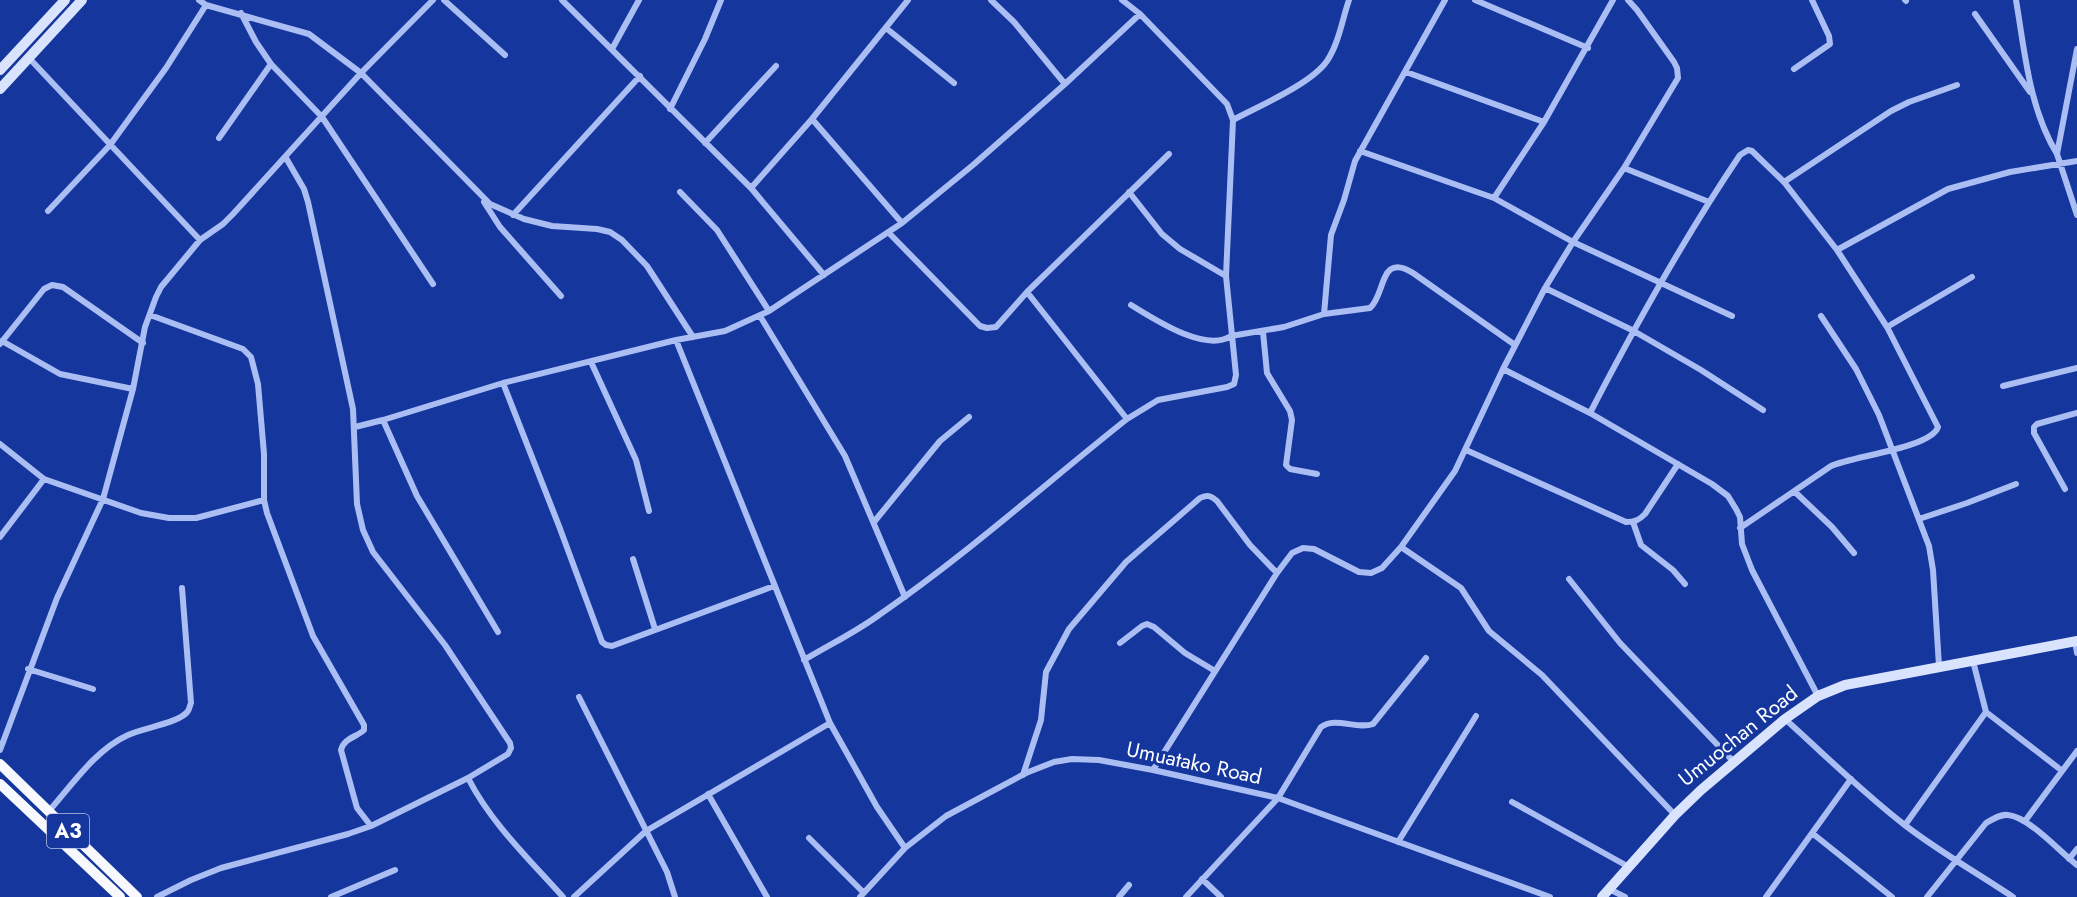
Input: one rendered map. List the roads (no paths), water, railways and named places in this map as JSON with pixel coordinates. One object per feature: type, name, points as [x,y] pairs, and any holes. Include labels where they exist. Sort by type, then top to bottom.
[{"type":"main road","name":"A3","points":[[0,764],[137,897]]},
{"type":"main road","name":"A3","points":[[0,784],[120,897]]},
{"type":"main road","points":[[69,849],[78,840]]},
{"type":"street","points":[[0,89],[82,0]]},
{"type":"street","points":[[199,0],[206,5],[309,34],[361,73],[490,204],[513,215],[552,226],[597,229],[610,232],[622,240],[646,266],[693,337]]},
{"type":"street","points":[[0,750],[28,669],[57,598],[103,499],[133,389],[150,315],[161,287],[200,240],[228,219],[361,73],[432,0]]},
{"type":"street","points":[[444,0],[505,55]]},
{"type":"street","points":[[562,0],[751,188],[824,275]]},
{"type":"street","points":[[612,49],[639,0]]},
{"type":"street","points":[[670,109],[705,39],[721,0]]},
{"type":"street","points":[[751,188],[812,119],[908,0]]},
{"type":"street","points":[[991,0],[1014,22],[1065,84]]},
{"type":"street","points":[[804,660],[857,630],[905,597],[1127,419],[1158,400],[1234,384],[1236,375],[1226,276],[1233,120],[1227,104],[1140,14],[1122,0]]},
{"type":"street","points":[[1233,120],[1309,79],[1326,62],[1336,44],[1349,0]]},
{"type":"street","points":[[1324,314],[1331,235],[1360,151],[1445,0]]},
{"type":"street","points":[[1475,0],[1588,48]]},
{"type":"street","points":[[1494,198],[1544,122],[1588,48],[1613,0]]},
{"type":"street","points":[[1153,770],[1277,573],[1292,553],[1303,548],[1314,549],[1359,572],[1371,573],[1382,568],[1401,547],[1442,492],[1466,450],[1503,369],[1545,288],[1676,84],[1678,73],[1674,62],[1628,0]]},
{"type":"street","points":[[1794,69],[1830,44],[1829,36],[1812,0]]},
{"type":"street","points":[[2016,0],[2032,94],[2042,126],[2057,154],[2077,215]]},
{"type":"street","points":[[0,70],[61,1]]},
{"type":"street","points":[[48,211],[110,145],[166,68],[206,5]]},
{"type":"street","points":[[241,13],[271,64],[322,117],[433,284]]},
{"type":"street","points":[[355,427],[503,383],[676,340],[725,331],[760,316],[902,223],[973,165],[1140,14]]},
{"type":"street","points":[[1974,14],[2032,94]]},
{"type":"street","points":[[886,28],[954,83]]},
{"type":"street","points":[[2057,154],[2077,49]]},
{"type":"street","points":[[28,58],[200,240]]},
{"type":"street","points":[[219,138],[271,64]]},
{"type":"street","points":[[705,144],[776,66]]},
{"type":"street","points":[[1406,72],[1544,122]]},
{"type":"street","points":[[513,215],[640,76]]},
{"type":"street","points":[[1784,182],[1891,111],[1908,102],[1957,85]]},
{"type":"street","points":[[812,119],[902,223]]},
{"type":"street","points":[[1590,413],[1632,330],[1709,202],[1740,155],[1748,150],[1758,154],[1784,182],[1837,250],[1887,327],[1938,427],[1932,435],[1893,451],[1843,461],[1831,466],[1740,528]]},
{"type":"street","points":[[1360,151],[1494,198],[1573,242],[1732,316]]},
{"type":"street","points":[[889,233],[981,326],[996,327],[1027,292],[1169,154]]},
{"type":"street","points":[[157,897],[221,868],[371,826],[468,778],[508,754],[511,748],[510,742],[445,645],[373,552],[363,530],[357,504],[353,409],[308,202],[304,189],[286,158]]},
{"type":"street","points":[[1837,250],[1948,189],[2010,172],[2077,161]]},
{"type":"street","points":[[1624,168],[1709,202]]},
{"type":"street","points":[[680,192],[717,230],[769,311]]},
{"type":"street","points":[[1129,192],[1162,234],[1180,249],[1226,276]]},
{"type":"street","points":[[478,194],[500,227],[561,296]]},
{"type":"street","points":[[1131,305],[1160,322],[1198,338],[1224,340],[1231,336],[1284,327],[1324,314],[1370,308],[1377,300],[1384,276],[1397,267],[1405,268],[1515,345]]},
{"type":"street","points":[[1887,327],[1971,277]]},
{"type":"street","points":[[133,389],[60,374],[1,343],[44,289],[52,285],[63,287],[143,343]]},
{"type":"street","points":[[1545,288],[1632,330],[1701,370],[1763,410]]},
{"type":"street","points":[[1027,292],[1127,419]]},
{"type":"street","points":[[150,315],[243,349],[251,357],[258,384],[264,454],[264,500],[267,513],[313,636],[364,725],[364,730],[342,744],[341,750],[357,808],[371,826]]},
{"type":"street","points":[[760,316],[845,456],[905,597]]},
{"type":"street","points":[[1821,316],[1856,369],[1879,415],[1929,546],[1934,570],[1939,666]]},
{"type":"street","points":[[1263,332],[1267,373],[1290,411],[1292,420],[1286,465],[1290,469],[1317,474]]},
{"type":"street","points":[[676,340],[830,723],[877,807],[905,848]]},
{"type":"street","points":[[591,362],[636,460],[649,511]]},
{"type":"street","points":[[2002,386],[2077,368]]},
{"type":"street","points":[[1503,369],[1590,413],[1712,484],[1728,496],[1740,517],[1742,544],[1752,570],[1818,696]]},
{"type":"street","points":[[503,383],[602,642],[606,645],[612,646],[774,586]]},
{"type":"street","points":[[2065,489],[2034,433],[2034,428],[2037,424],[2077,413]]},
{"type":"street","points":[[873,522],[940,441],[969,417]]},
{"type":"street","points":[[383,420],[417,496],[498,632]]},
{"type":"street","points":[[0,444],[44,479],[141,513],[169,518],[204,516],[264,500]]},
{"type":"street","points":[[1466,450],[1626,522],[1640,520],[1678,464]]},
{"type":"street","points":[[0,537],[44,479]]},
{"type":"street","points":[[1919,519],[2016,484]]},
{"type":"street","points":[[1795,492],[1832,527],[1854,553]]},
{"type":"street","points":[[1023,775],[1041,720],[1048,667],[1069,629],[1126,562],[1200,498],[1211,496],[1217,501],[1250,545],[1277,573]]},
{"type":"street","points":[[1633,522],[1641,546],[1673,570],[1684,584]]},
{"type":"street","points":[[1401,547],[1461,588],[1489,631],[1542,675],[1675,815]]},
{"type":"street","points":[[633,559],[655,629]]},
{"type":"street","points":[[1569,579],[1634,658],[1734,762]]},
{"type":"street","points":[[49,811],[102,752],[116,740],[178,718],[188,711],[191,703],[182,588]]},
{"type":"street","points":[[1120,643],[1147,624],[1154,627],[1185,653],[1215,671]]},
{"type":"street","name":"Umuochan Road","points":[[1605,893],[1675,815],[1785,719],[1818,696],[1845,685],[1939,666],[2076,645]]},
{"type":"street","points":[[1186,897],[1278,798],[1321,727],[1331,722],[1360,727],[1373,724],[1426,658]]},
{"type":"street","points":[[1973,661],[1986,712],[2061,770]]},
{"type":"street","points":[[28,669],[93,689]]},
{"type":"street","points":[[579,697],[667,872],[675,897]]},
{"type":"street","points":[[1905,825],[1986,712]]},
{"type":"street","points":[[1398,842],[1476,716]]},
{"type":"street","points":[[1785,719],[1905,825],[2013,897]]},
{"type":"street","points":[[574,897],[646,831],[830,723]]},
{"type":"street","points":[[2025,821],[2077,751]]},
{"type":"street","name":"Umuatako Road","points":[[862,895],[905,848],[946,816],[1023,775],[1054,762],[1072,759],[1099,760],[1153,770],[1278,798],[1550,897]]},
{"type":"street","points":[[468,778],[481,803],[494,820],[562,897]]},
{"type":"street","points":[[1766,897],[1851,779]]},
{"type":"street","points":[[708,794],[767,897]]},
{"type":"street","points":[[1512,802],[1629,867]]},
{"type":"street","points":[[1927,897],[1986,823],[1997,816],[2008,815],[2025,821],[2077,865]]},
{"type":"street","points":[[1812,833],[1892,897]]},
{"type":"street","points":[[809,838],[862,895]]},
{"type":"street","points":[[2069,859],[2077,849]]},
{"type":"street","points":[[331,897],[395,870]]},
{"type":"street","points":[[1202,879],[1221,897]]},
{"type":"street","points":[[1119,897],[1129,885]]},
{"type":"street","points":[[1605,893],[1625,897]]}]
